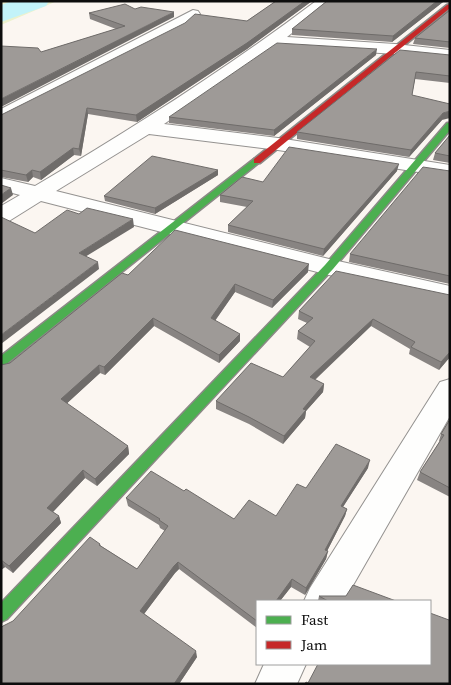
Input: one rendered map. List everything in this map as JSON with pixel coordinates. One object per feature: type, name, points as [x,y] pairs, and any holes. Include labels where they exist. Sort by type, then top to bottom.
[{"type":"street","points":[[1,216],[146,128],[273,41],[325,1]]},
{"type":"street","points":[[1,362],[278,144],[449,6]]},
{"type":"street","points":[[1,116],[179,24],[193,14]]},
{"type":"street","points":[[273,41],[395,49],[450,55]]},
{"type":"street","points":[[1,614],[329,267],[450,125]]},
{"type":"street","points":[[146,128],[278,144],[450,171]]},
{"type":"street","points":[[1,184],[329,267],[450,294]]},
{"type":"street","points":[[324,600],[450,390]]},
{"type":"street","points":[[275,684],[285,665]]},
{"type":"green space","points":[[1,1],[57,1],[1,25]]},
{"type":"building","points":[[276,1],[305,1],[247,43],[136,115],[87,108],[79,149],[73,148],[40,172],[32,170],[26,175],[1,170],[1,115],[185,23],[195,14],[247,21]]},
{"type":"building","points":[[327,1],[437,1],[393,36],[292,29]]},
{"type":"building","points":[[125,4],[135,9],[141,7],[174,12],[1,99],[1,46],[38,48],[41,52],[125,26],[89,13]]},
{"type":"building","points":[[450,10],[450,42],[415,38]]},
{"type":"building","points":[[277,43],[377,49],[274,130],[169,117]]},
{"type":"building","points":[[400,50],[450,55],[450,76],[416,72],[412,95],[450,104],[450,111],[443,113],[411,150],[297,132]]},
{"type":"building","points":[[450,135],[450,156],[435,153]]},
{"type":"building","points":[[289,147],[399,164],[324,249],[228,225],[253,201],[220,195],[242,177],[263,182]]},
{"type":"building","points":[[152,156],[218,170],[155,208],[104,196]]},
{"type":"building","points":[[423,167],[450,171],[450,276],[350,254]]},
{"type":"building","points":[[1,185],[11,188],[1,195]]},
{"type":"building","points":[[87,208],[133,219],[79,253],[98,262],[1,335],[1,217],[35,233],[67,210],[79,214]]},
{"type":"building","points":[[175,230],[309,264],[273,300],[235,284],[211,318],[240,334],[219,355],[153,318],[104,367],[99,365],[61,399],[128,446],[95,479],[83,470],[47,508],[59,516],[9,566],[1,560],[1,365],[10,363],[122,273],[128,275]]},
{"type":"building","points":[[336,271],[450,295],[450,352],[441,362],[411,347],[415,342],[373,319],[310,377],[324,384],[303,409],[306,410],[284,436],[216,401],[251,363],[283,377],[315,341],[298,331],[313,318],[299,311]]},
{"type":"building","points":[[450,419],[450,488],[420,472],[444,435],[441,434]]},
{"type":"building","points":[[336,444],[370,460],[341,506],[347,509],[325,550],[328,551],[306,588],[292,579],[277,600],[256,600],[256,620],[178,562],[174,566],[140,611],[196,651],[174,684],[1,684],[1,628],[13,621],[90,537],[99,545],[137,569],[168,526],[126,498],[151,471],[184,491],[186,489],[234,519],[249,500],[276,516],[297,484],[306,488]]},
{"type":"building","points":[[353,585],[393,600],[326,600],[319,596],[346,596]]},
{"type":"building","points":[[431,613],[450,619],[450,684],[305,684],[306,682],[308,683],[317,665],[431,665]]},
{"type":"waterway","points":[[1,14],[37,1]]},
{"type":"traffic: fast","points":[[1,614],[329,267],[450,125]]},
{"type":"traffic: fast","points":[[1,362],[257,161]]},
{"type":"traffic: jam","points":[[257,161],[449,6]]}]
